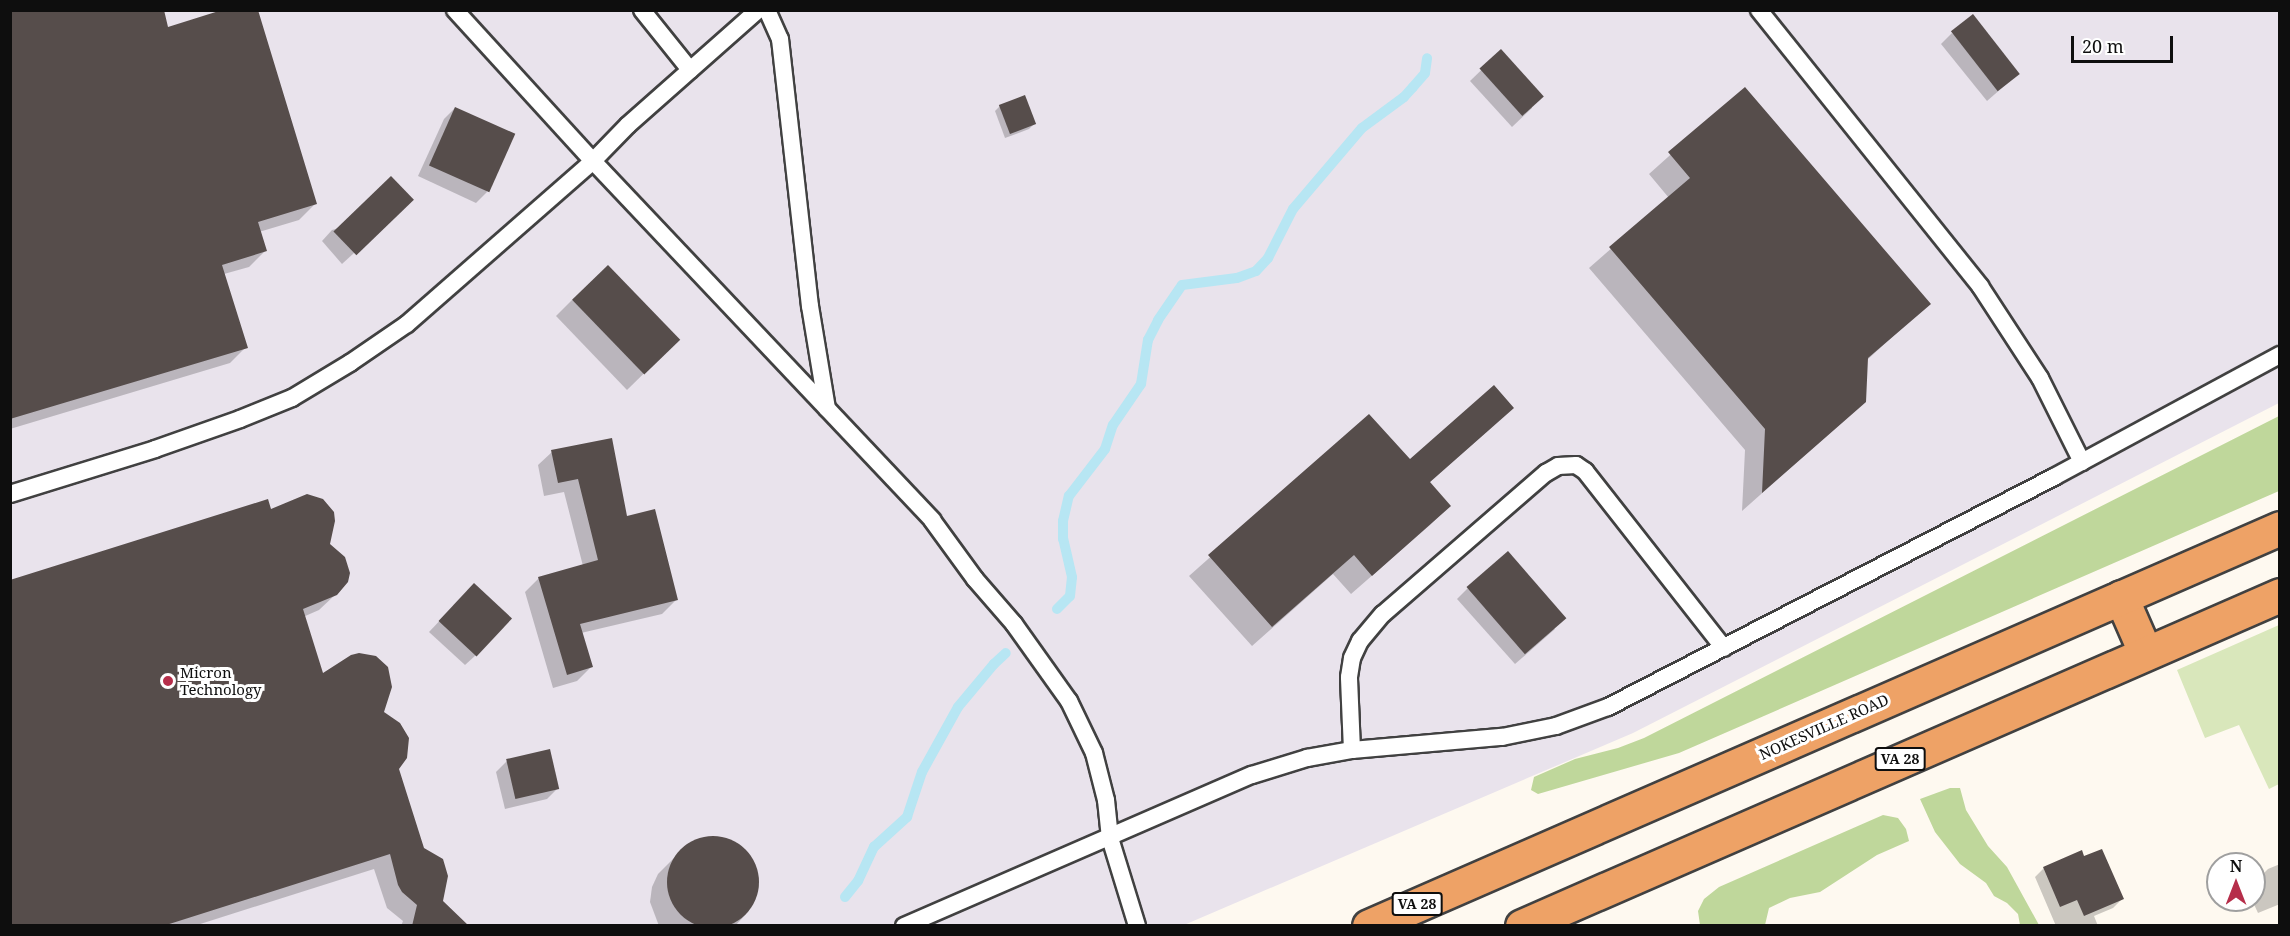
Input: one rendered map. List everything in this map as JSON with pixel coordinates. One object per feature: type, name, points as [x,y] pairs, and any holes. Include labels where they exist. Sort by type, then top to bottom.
[{"type":"highway","name":"NOKESVILLE ROAD","points":[[1369,926],[2280,528]]},
{"type":"highway","name":"VA 28","points":[[1522,926],[2280,595]]},
{"type":"highway","points":[[2121,597],[2145,652]]},
{"type":"lane","points":[[455,10],[593,161],[932,520],[975,579],[1014,624],[1069,701],[1094,753],[1106,800],[1110,838],[1137,926]]},
{"type":"lane","points":[[642,10],[690,70]]},
{"type":"lane","points":[[10,494],[155,449],[292,398],[407,324],[593,161],[628,125],[758,10]]},
{"type":"lane","points":[[766,10],[780,39],[810,306],[827,409]]},
{"type":"lane","points":[[1759,10],[1980,286],[2040,378],[2082,462]]},
{"type":"lane","points":[[904,926],[1252,775],[1307,758],[1352,750],[1502,737],[1556,726],[1608,707],[2082,462],[2280,355]]},
{"type":"lane","points":[[1352,750],[1349,677],[1352,658],[1360,641],[1383,614],[1546,473],[1558,466],[1576,465],[1585,471],[1724,648]]},
{"type":"shaded area","name":"Micron Technology","points":[[10,11],[2279,11],[2279,403],[1633,733],[1184,925],[11,925]]},
{"type":"green space","points":[[2279,416],[2279,491],[1679,753],[1538,794],[1531,790],[1534,777],[1575,759],[1618,748],[1644,738]]},
{"type":"green space","points":[[2279,625],[2279,784],[2269,789],[2239,725],[2205,738],[2177,670]]},
{"type":"green space","points":[[1950,788],[1960,788],[1966,810],[1988,846],[2007,867],[2039,925],[2020,925],[2018,914],[2007,903],[1994,896],[1986,883],[1960,864],[1935,832],[1920,799]]},
{"type":"green space","points":[[1883,815],[1898,818],[1906,829],[1909,841],[1877,855],[1820,892],[1790,898],[1769,908],[1765,925],[1700,925],[1698,911],[1704,899],[1719,887]]},
{"type":"building","points":[[10,10],[164,10],[168,27],[222,10],[258,10],[317,204],[258,222],[267,251],[222,265],[248,348],[10,419]]},
{"type":"building","points":[[1973,14],[2020,74],[1998,91],[1951,31]]},
{"type":"building","points":[[1501,49],[1544,97],[1522,116],[1479,68]]},
{"type":"building","points":[[1745,87],[1931,304],[1868,358],[1866,402],[1762,493],[1765,429],[1609,247],[1690,178],[1668,152]]},
{"type":"building","points":[[1025,95],[1036,124],[1010,134],[999,105]]},
{"type":"building","points":[[455,107],[515,134],[489,192],[429,165]]},
{"type":"building","points":[[391,176],[414,200],[356,255],[333,232]]},
{"type":"building","points":[[608,265],[680,340],[644,375],[572,300]]},
{"type":"building","points":[[1494,385],[1514,408],[1430,482],[1451,506],[1372,576],[1354,555],[1272,627],[1208,555],[1369,414],[1410,459]]},
{"type":"building","points":[[612,438],[627,516],[655,509],[678,600],[580,624],[593,667],[567,675],[538,577],[598,560],[578,479],[558,483],[551,450]]},
{"type":"building","name":"Micron Technology","points":[[307,494],[323,499],[334,512],[335,521],[330,544],[345,557],[350,573],[348,582],[337,595],[303,609],[323,673],[351,655],[359,653],[376,656],[388,667],[392,687],[384,712],[400,723],[409,738],[407,758],[399,769],[424,848],[443,859],[448,876],[443,901],[469,926],[412,926],[417,905],[402,892],[398,885],[390,854],[163,926],[10,926],[10,580],[268,499],[271,509]]},
{"type":"building","points":[[1508,551],[1566,618],[1525,654],[1466,587]]},
{"type":"building","points":[[474,583],[512,618],[477,656],[439,621]]},
{"type":"building","points":[[550,749],[559,789],[515,799],[506,759]]},
{"type":"building","points":[[713,836],[731,839],[746,849],[756,864],[759,882],[756,900],[746,915],[731,925],[713,928],[695,925],[680,915],[670,900],[667,882],[670,864],[680,849],[695,839]]},
{"type":"building","points":[[2102,849],[2124,899],[2084,916],[2077,900],[2060,907],[2043,867],[2082,850],[2084,856]]},
{"type":"waterway","points":[[1057,609],[1070,596],[1072,577],[1063,539],[1063,521],[1069,496],[1105,449],[1113,425],[1141,384],[1148,340],[1158,320],[1182,285],[1237,278],[1256,271],[1268,258],[1293,209],[1362,128],[1404,97],[1413,87],[1425,73],[1427,58]]},
{"type":"waterway","points":[[845,897],[858,881],[874,847],[907,817],[922,772],[958,707],[1006,653]]},
{"type":"place","name":"Micron Technology","points":[[168,681]]}]
